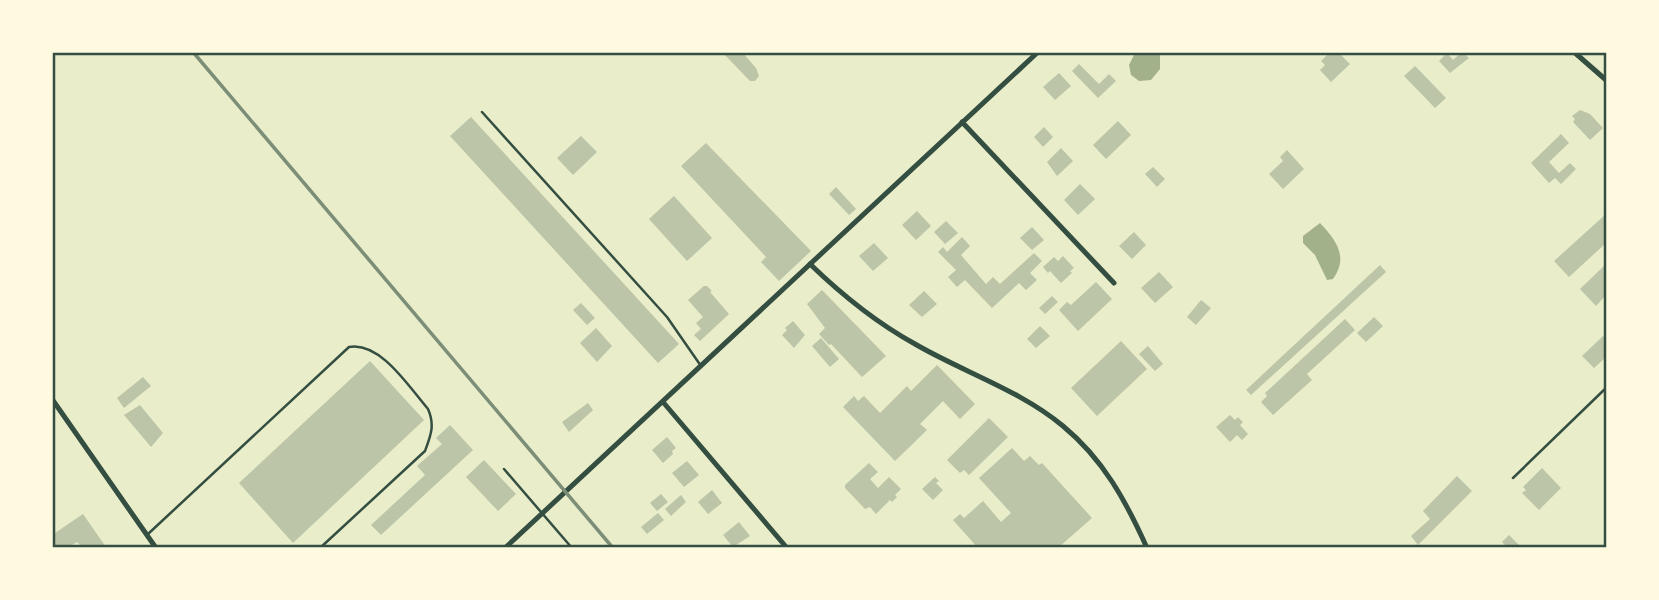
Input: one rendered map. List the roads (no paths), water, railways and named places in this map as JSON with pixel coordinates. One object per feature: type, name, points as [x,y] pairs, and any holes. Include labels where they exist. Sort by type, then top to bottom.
[{"type":"street","points":[[505,548],[1038,52]]},
{"type":"street","points":[[1574,52],[1606,80]]},
{"type":"street","points":[[962,122],[1114,283]]},
{"type":"street","points":[[810,264],[847,299],[879,322],[916,345],[1017,396],[1063,425],[1107,471],[1130,510],[1147,548]]},
{"type":"street","points":[[52,399],[156,548]]},
{"type":"street","points":[[663,402],[788,548]]},
{"type":"lane","points":[[482,112],[667,317],[701,366]]},
{"type":"lane","points":[[148,535],[349,347],[359,345],[379,354],[428,409],[433,431],[425,451],[320,548]]},
{"type":"lane","points":[[1513,478],[1606,388]]},
{"type":"lane","points":[[504,469],[572,548]]},
{"type":"railway","points":[[193,52],[613,548]]}]
